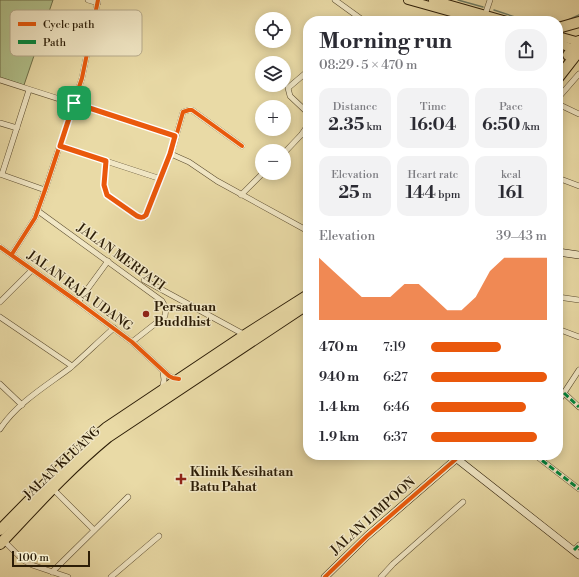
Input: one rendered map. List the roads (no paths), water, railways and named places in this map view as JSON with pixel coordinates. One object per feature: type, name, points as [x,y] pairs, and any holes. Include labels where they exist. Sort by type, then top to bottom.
[{"type":"highway","points":[[563,27],[579,22]]},
{"type":"highway","points":[[563,62],[578,46]]},
{"type":"highway","points":[[563,70],[578,46]]},
{"type":"highway","name":"JALAN KLUANG","points":[[0,530],[52,476],[106,428],[303,298]]},
{"type":"highway","name":"JALAN KLUANG","points":[[1,541],[92,450],[108,437],[303,307]]},
{"type":"main road","points":[[408,0],[476,16]]},
{"type":"main road","points":[[433,0],[478,16]]},
{"type":"main road","points":[[563,38],[578,46]]},
{"type":"main road","points":[[563,44],[578,46]]},
{"type":"street","points":[[88,0],[98,1]]},
{"type":"street","points":[[335,0],[356,16]]},
{"type":"street","points":[[485,16],[490,0]]},
{"type":"street","points":[[12,254],[26,234],[38,211],[82,78],[86,56]]},
{"type":"street","points":[[303,74],[288,88],[290,96],[303,108]]},
{"type":"street","points":[[563,92],[579,74]]},
{"type":"street","points":[[0,80],[175,136]]},
{"type":"street","points":[[29,90],[1,174],[45,190]]},
{"type":"street","points":[[563,106],[579,114]]},
{"type":"street","points":[[106,161],[104,185],[107,195],[140,218],[144,218],[161,178],[184,112],[192,110],[242,146]]},
{"type":"street","points":[[0,123],[17,128]]},
{"type":"street","points":[[291,146],[302,134]]},
{"type":"street","points":[[60,146],[161,178]]},
{"type":"street","points":[[170,154],[189,162],[217,182],[303,228]]},
{"type":"street","points":[[241,194],[256,180]]},
{"type":"street","points":[[563,180],[579,186]]},
{"type":"street","name":"JALAN MERPATI","points":[[38,211],[162,300],[166,305],[165,316],[132,342]]},
{"type":"street","name":"JALAN RAJA UDANG","points":[[0,247],[12,254],[32,270],[114,328],[132,342],[163,372]]},
{"type":"street","points":[[563,253],[579,255]]},
{"type":"street","points":[[78,302],[108,262]]},
{"type":"street","points":[[0,302],[32,270]]},
{"type":"street","points":[[144,280],[245,335]]},
{"type":"street","points":[[563,298],[579,300]]},
{"type":"street","points":[[0,317],[72,366]]},
{"type":"street","points":[[0,429],[6,420],[22,405],[72,366],[114,328]]},
{"type":"street","points":[[563,331],[579,338]]},
{"type":"street","points":[[579,370],[564,393],[579,407]]},
{"type":"street","points":[[163,372],[173,378],[179,379]]},
{"type":"street","points":[[162,390],[164,380],[163,372]]},
{"type":"street","points":[[0,384],[22,405]]},
{"type":"street","name":"JALAN LIMPOON","points":[[325,577],[367,536],[451,460]]},
{"type":"street","points":[[458,460],[577,550]]},
{"type":"street","points":[[541,460],[579,489]]},
{"type":"street","points":[[53,489],[94,530]]},
{"type":"street","points":[[52,572],[128,497]]},
{"type":"street","points":[[381,577],[393,564],[463,502]]},
{"type":"street","points":[[111,577],[159,536]]},
{"type":"street","points":[[1,541],[23,560],[32,565],[68,577]]},
{"type":"waterway","points":[[458,0],[483,7]]},
{"type":"waterway","points":[[494,10],[512,16]]},
{"type":"waterway","points":[[566,21],[579,15]]},
{"type":"place","name":"Persatuan Buddhist","points":[[146,314]]},
{"type":"place","name":"Klinik Kesihatan Batu Pahat","points":[[181,479]]}]
